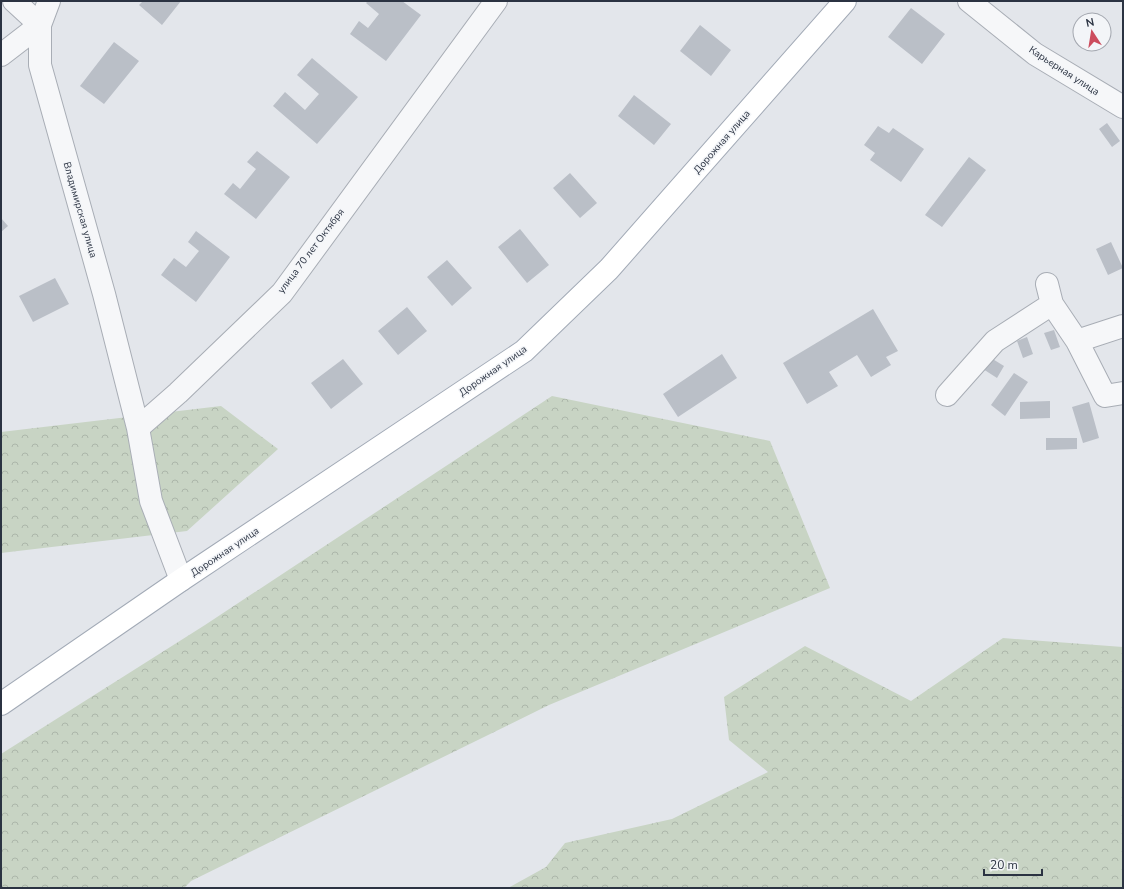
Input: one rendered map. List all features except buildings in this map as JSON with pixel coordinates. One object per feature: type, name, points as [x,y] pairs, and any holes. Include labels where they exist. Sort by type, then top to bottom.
[{"type":"main road","name":"Дорожная улица","points":[[1,704],[182,580],[524,351],[609,269],[845,1]]},
{"type":"street","points":[[14,1],[40,26]]},
{"type":"street","points":[[1,55],[40,26],[49,1]]},
{"type":"street","name":"улица 70 лет Октября","points":[[138,428],[178,393],[282,293],[496,1]]},
{"type":"street","name":"Карьерная улица","points":[[969,1],[1035,54],[1123,107]]},
{"type":"street","name":"Владимирская улица","points":[[40,26],[40,65],[104,294],[138,428]]},
{"type":"street","points":[[947,395],[995,341],[1050,294],[1106,396],[1123,393]]},
{"type":"street","points":[[1077,341],[1123,326]]},
{"type":"street","points":[[138,428],[151,501],[182,580]]},
{"type":"green space","points":[[552,396],[770,441],[830,588],[549,705],[191,881],[184,888],[1,888],[1,754],[205,625]]},
{"type":"green space","points":[[221,406],[278,449],[187,531],[1,553],[1,432]]},
{"type":"green space","points":[[1003,638],[1123,647],[1123,888],[508,888],[546,867],[565,843],[672,819],[768,772],[729,740],[724,697],[805,646],[911,701]]}]
